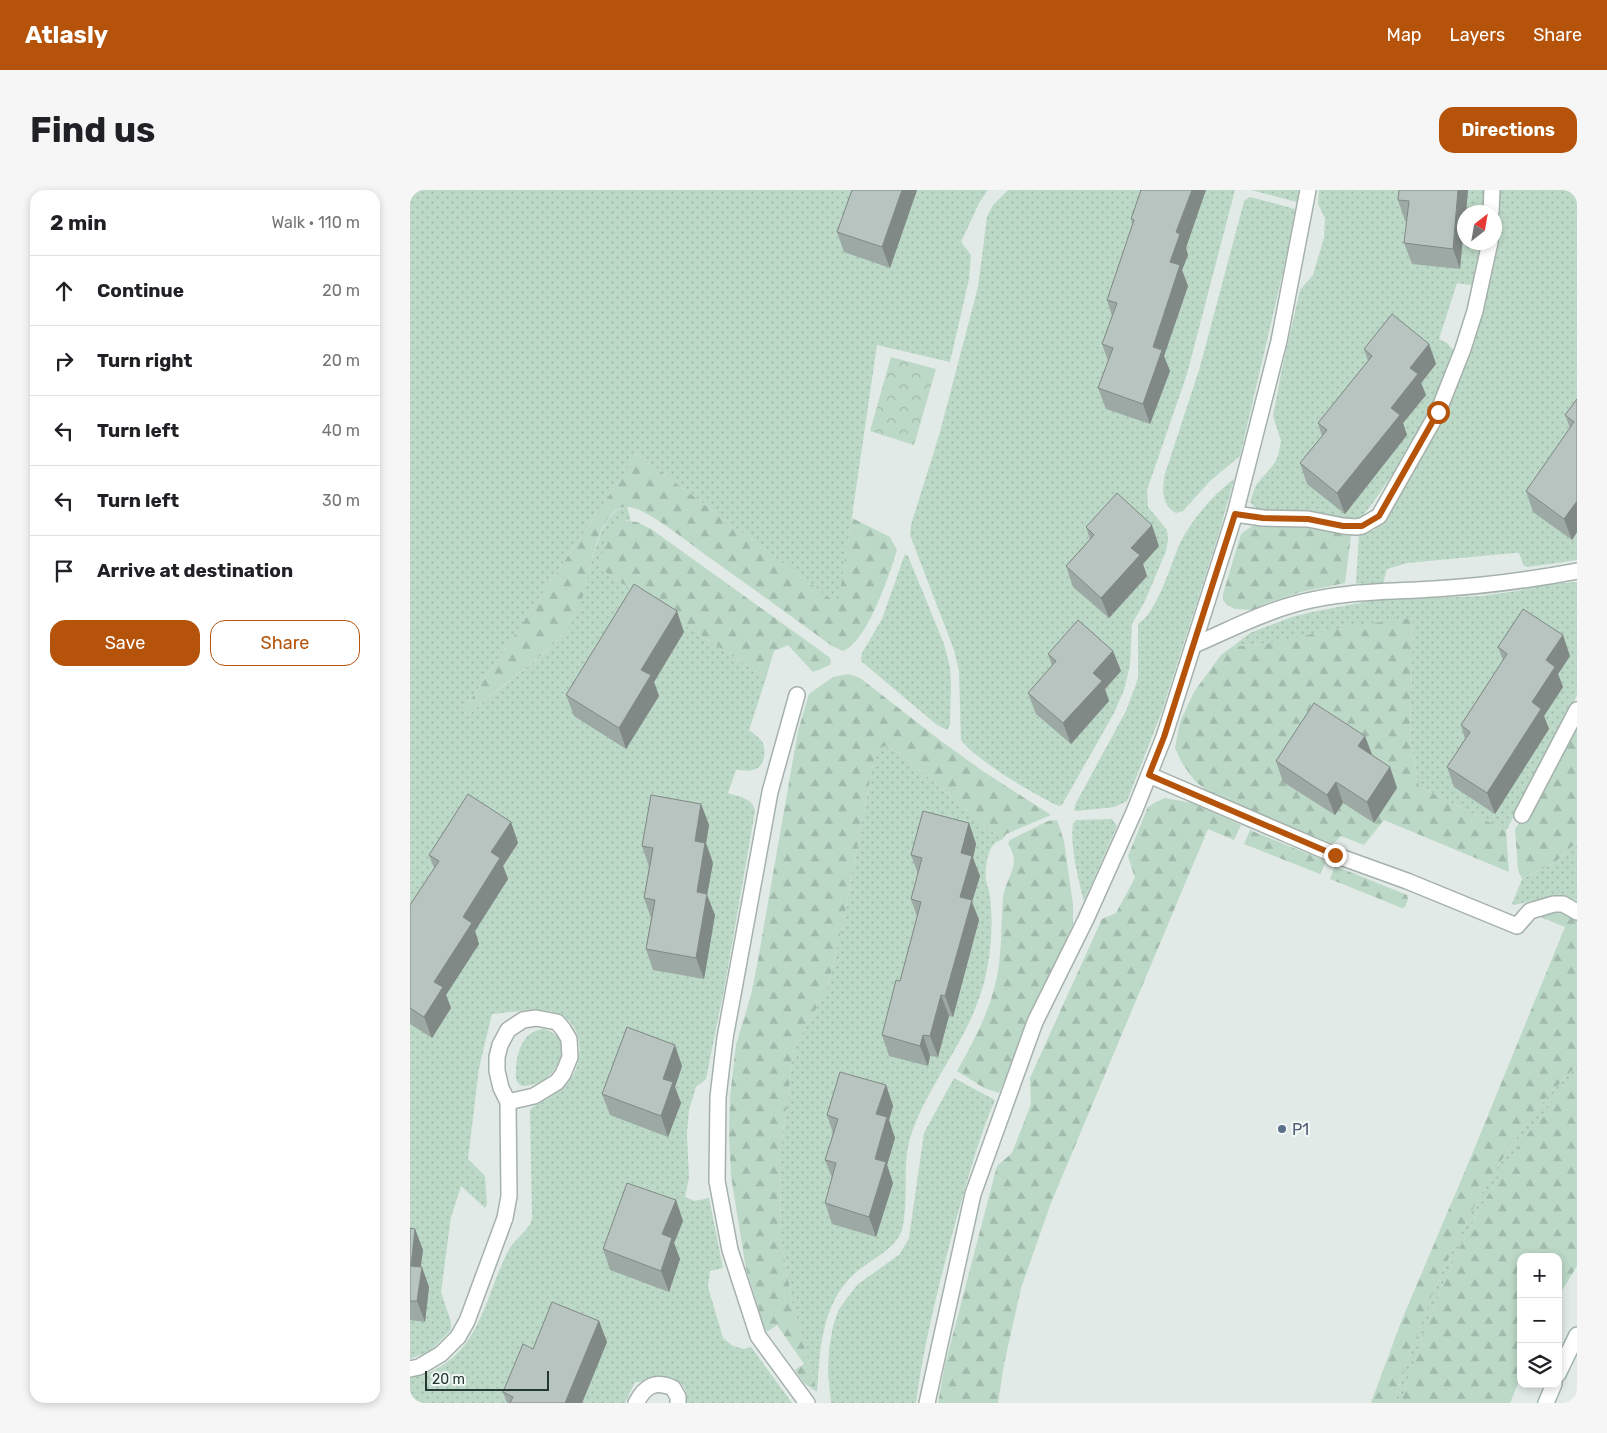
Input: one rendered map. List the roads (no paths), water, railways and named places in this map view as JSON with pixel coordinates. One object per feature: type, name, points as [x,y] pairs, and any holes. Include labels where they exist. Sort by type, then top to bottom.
[{"type":"main road","points":[[927,1403],[973,1194],[1035,1022],[1086,919],[1149,775],[1164,737],[1194,645],[1235,514],[1279,341],[1308,190]]},
{"type":"main road","points":[[1491,205],[1492,190]]},
{"type":"main road","points":[[1235,514],[1263,518],[1308,519],[1356,527],[1362,526],[1379,516],[1438,412],[1463,349],[1475,311],[1488,250]]},
{"type":"main road","points":[[1194,645],[1294,604],[1318,599],[1365,592],[1434,589],[1520,581],[1577,571]]},
{"type":"main road","points":[[797,695],[770,792],[725,1038],[718,1097],[718,1181],[730,1250],[758,1336],[807,1403]]},
{"type":"main road","points":[[1522,814],[1577,710]]},
{"type":"main road","points":[[1149,775],[1335,855],[1407,881],[1517,926],[1530,911],[1554,904],[1563,904],[1577,912]]},
{"type":"main road","points":[[410,1369],[419,1367],[441,1354],[458,1337],[470,1313],[505,1218],[508,1203],[508,1102],[501,1088],[497,1071],[497,1057],[500,1045],[508,1030],[523,1020],[536,1018],[557,1022],[570,1039],[570,1057],[563,1074],[556,1082],[534,1096],[508,1102]]},
{"type":"main road","points":[[1562,1366],[1577,1335]]},
{"type":"main road","points":[[636,1403],[647,1388],[659,1383],[673,1388],[678,1397],[678,1403]]},
{"type":"main road","points":[[1546,1403],[1552,1388]]},
{"type":"place","name":"P1","points":[[1282,1129]]}]
